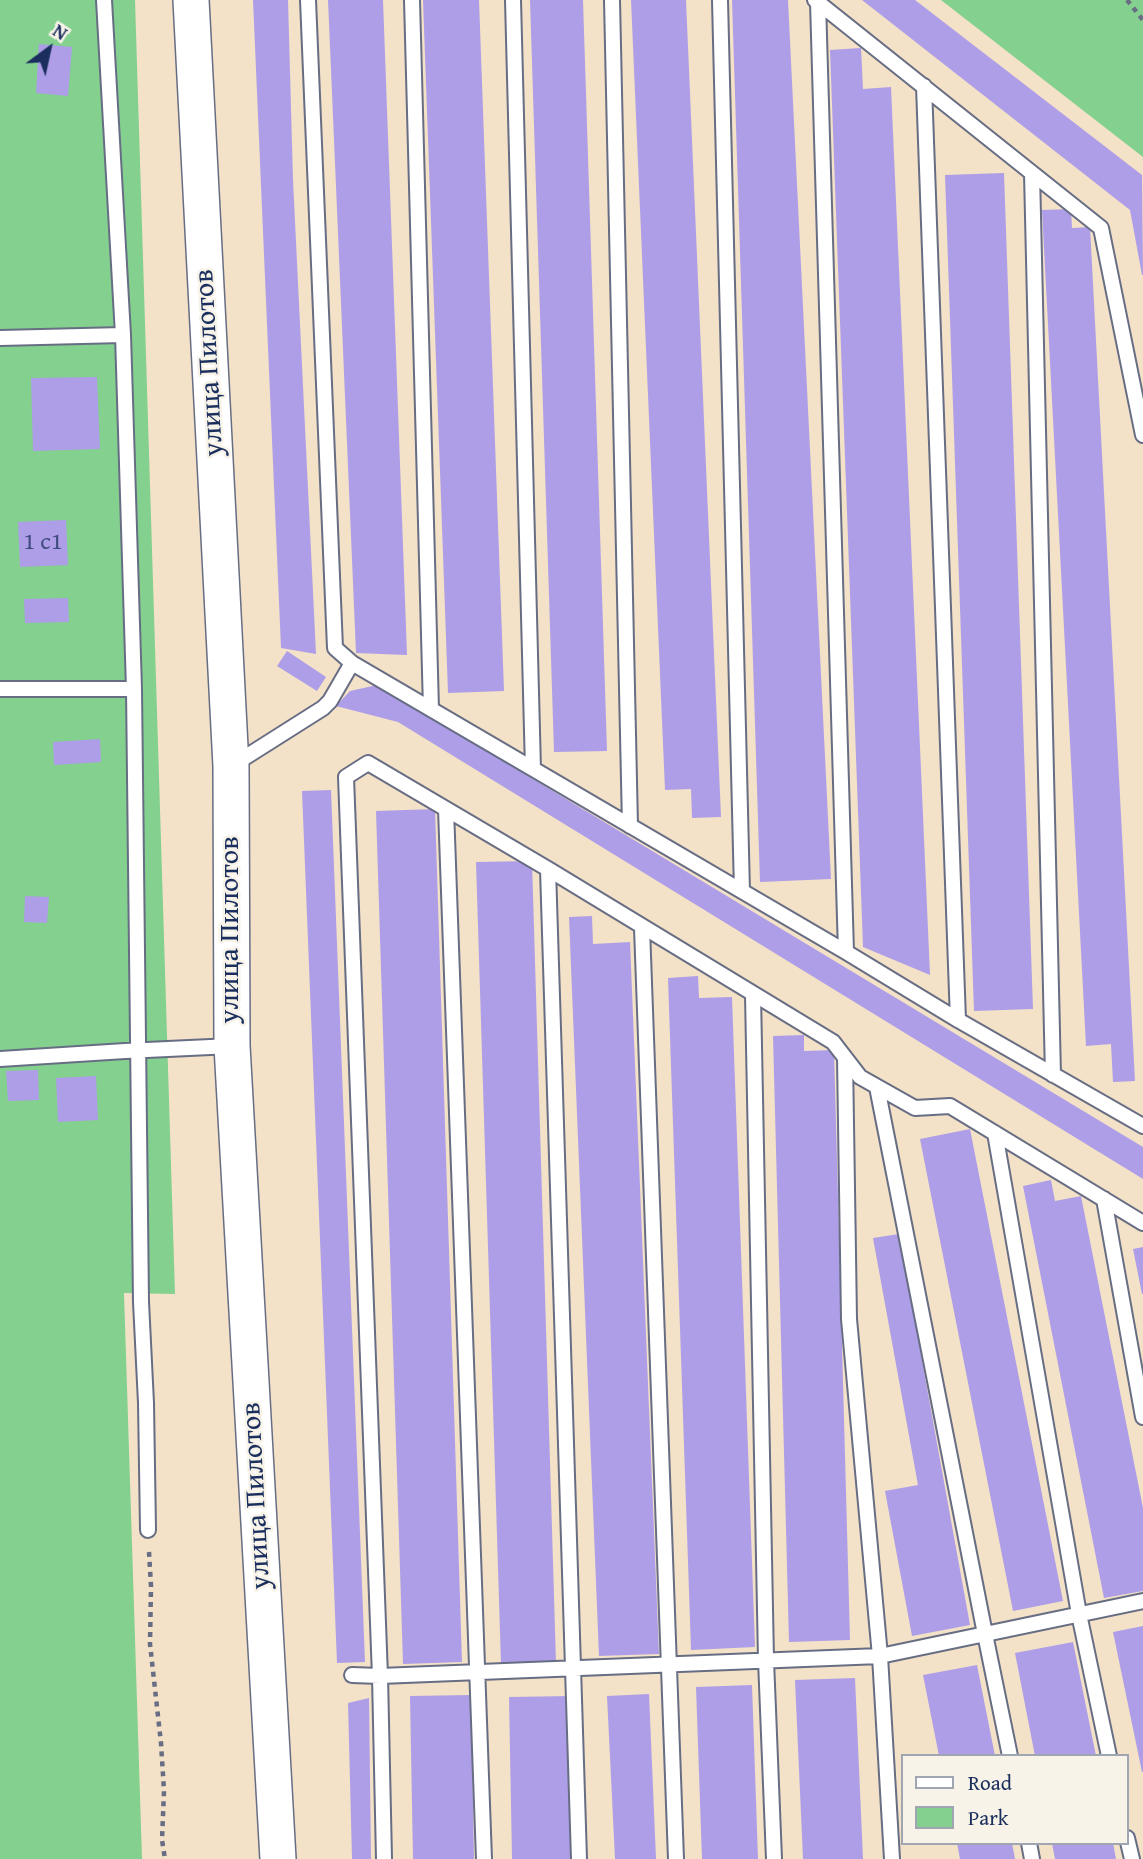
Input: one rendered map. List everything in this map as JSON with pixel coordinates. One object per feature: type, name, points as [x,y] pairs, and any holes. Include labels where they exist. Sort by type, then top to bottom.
[{"type":"street","name":"улица Пилотов","points":[[191,0],[231,766],[232,1046],[278,1859]]},
{"type":"lane","points":[[104,0],[122,335],[134,689],[141,1302],[148,1530]]},
{"type":"lane","points":[[308,0],[335,648],[352,663],[1143,1126]]},
{"type":"lane","points":[[412,0],[431,709]]},
{"type":"lane","points":[[513,0],[533,769]]},
{"type":"lane","points":[[612,0],[630,826]]},
{"type":"lane","points":[[720,0],[741,891]]},
{"type":"lane","points":[[817,1],[846,952]]},
{"type":"lane","points":[[817,1],[1101,228],[1143,435]]},
{"type":"lane","points":[[924,86],[958,1020]]},
{"type":"lane","points":[[1032,173],[1053,1075]]},
{"type":"lane","points":[[0,338],[122,335]]},
{"type":"lane","points":[[231,766],[323,708],[352,663]]},
{"type":"lane","points":[[0,689],[134,689]]},
{"type":"lane","points":[[384,1859],[380,1676],[346,776],[368,762],[833,1042],[860,1077],[915,1108],[950,1107],[1143,1223]]},
{"type":"lane","points":[[446,809],[484,1859]]},
{"type":"lane","points":[[548,869],[579,1859]]},
{"type":"lane","points":[[642,928],[676,1859]]},
{"type":"lane","points":[[753,995],[766,1660],[774,1859]]},
{"type":"lane","points":[[0,1059],[232,1046]]},
{"type":"lane","points":[[845,1058],[849,1319],[880,1656],[892,1859]]},
{"type":"lane","points":[[877,1087],[1010,1754]]},
{"type":"lane","points":[[995,1133],[1079,1614],[1109,1754]]},
{"type":"lane","points":[[1104,1199],[1143,1417]]},
{"type":"lane","points":[[352,1675],[880,1656],[1143,1601]]},
{"type":"path","points":[[1127,0],[1143,20]]},
{"type":"path","points":[[148,1530],[150,1644],[161,1743],[162,1840],[165,1859]]},
{"type":"green space","points":[[0,0],[135,0],[175,1294],[124,1293],[142,1859],[0,1859]]},
{"type":"green space","points":[[941,0],[1143,0],[1143,157]]},
{"type":"building","points":[[253,0],[288,0],[293,180],[316,654],[281,648]]},
{"type":"building","points":[[328,0],[383,0],[407,655],[356,653]]},
{"type":"building","points":[[423,0],[479,0],[504,691],[448,693]]},
{"type":"building","points":[[530,0],[583,0],[607,751],[554,752]]},
{"type":"building","points":[[631,0],[686,0],[721,817],[692,818],[691,789],[665,790]]},
{"type":"building","points":[[732,0],[788,0],[831,879],[760,882]]},
{"type":"building","points":[[862,0],[915,0],[1142,175],[1143,275],[1130,210]]},
{"type":"building","points":[[39,44],[72,47],[68,96],[36,93]]},
{"type":"building","points":[[861,48],[863,89],[891,87],[930,975],[863,947],[830,50]]},
{"type":"building","points":[[1004,173],[1033,1009],[974,1011],[945,175]]},
{"type":"building","points":[[1071,209],[1072,228],[1090,227],[1135,1081],[1113,1082],[1111,1044],[1086,1046],[1042,210]]},
{"type":"building","points":[[97,377],[100,449],[33,451],[31,378]]},
{"type":"building","points":[[66,520],[68,565],[20,567],[18,522]]},
{"type":"building","points":[[68,598],[69,622],[25,623],[24,599]]},
{"type":"building","points":[[287,651],[326,677],[317,691],[277,666]]},
{"type":"building","points":[[377,685],[1143,1147],[1143,1179],[398,722],[336,706],[350,691]]},
{"type":"building","points":[[100,739],[101,762],[54,765],[53,742]]},
{"type":"building","points":[[331,790],[365,1662],[337,1663],[302,791]]},
{"type":"building","points":[[435,809],[462,1662],[403,1664],[376,811]]},
{"type":"building","points":[[532,861],[556,1663],[501,1664],[476,862]]},
{"type":"building","points":[[25,896],[49,897],[47,923],[24,922]]},
{"type":"building","points":[[592,916],[593,944],[630,942],[659,1654],[599,1656],[569,917]]},
{"type":"building","points":[[698,976],[699,998],[732,997],[755,1647],[691,1650],[668,978]]},
{"type":"building","points":[[804,1035],[804,1051],[834,1050],[850,1640],[789,1642],[773,1036]]},
{"type":"building","points":[[38,1070],[39,1100],[8,1101],[6,1071]]},
{"type":"building","points":[[96,1076],[98,1120],[58,1122],[56,1078]]},
{"type":"building","points":[[970,1129],[1063,1601],[1013,1611],[920,1139]]},
{"type":"building","points":[[1051,1180],[1055,1201],[1081,1196],[1143,1508],[1143,1591],[1104,1598],[1023,1186]]},
{"type":"building","points":[[899,1234],[970,1625],[912,1636],[885,1491],[918,1485],[873,1238]]},
{"type":"building","points":[[1143,1247],[1143,1294],[1142,1294],[1133,1249]]},
{"type":"building","points":[[1143,1626],[1143,1772],[1142,1772],[1113,1632]]},
{"type":"building","points":[[1073,1642],[1096,1754],[1035,1754],[1015,1653]]},
{"type":"building","points":[[977,1665],[995,1754],[939,1754],[923,1675]]},
{"type":"building","points":[[855,1678],[863,1859],[803,1859],[795,1680]]},
{"type":"building","points":[[752,1685],[758,1859],[702,1859],[696,1687]]},
{"type":"building","points":[[649,1694],[656,1859],[615,1859],[607,1696]]},
{"type":"building","points":[[471,1695],[474,1859],[413,1859],[410,1696]]},
{"type":"building","points":[[571,1696],[574,1859],[512,1859],[509,1697]]},
{"type":"building","points":[[369,1698],[371,1859],[352,1859],[348,1703]]},
{"type":"building","points":[[957,1845],[1012,1845],[1015,1859],[960,1859]]},
{"type":"building","points":[[1052,1845],[1113,1845],[1116,1859],[1055,1859]]}]
